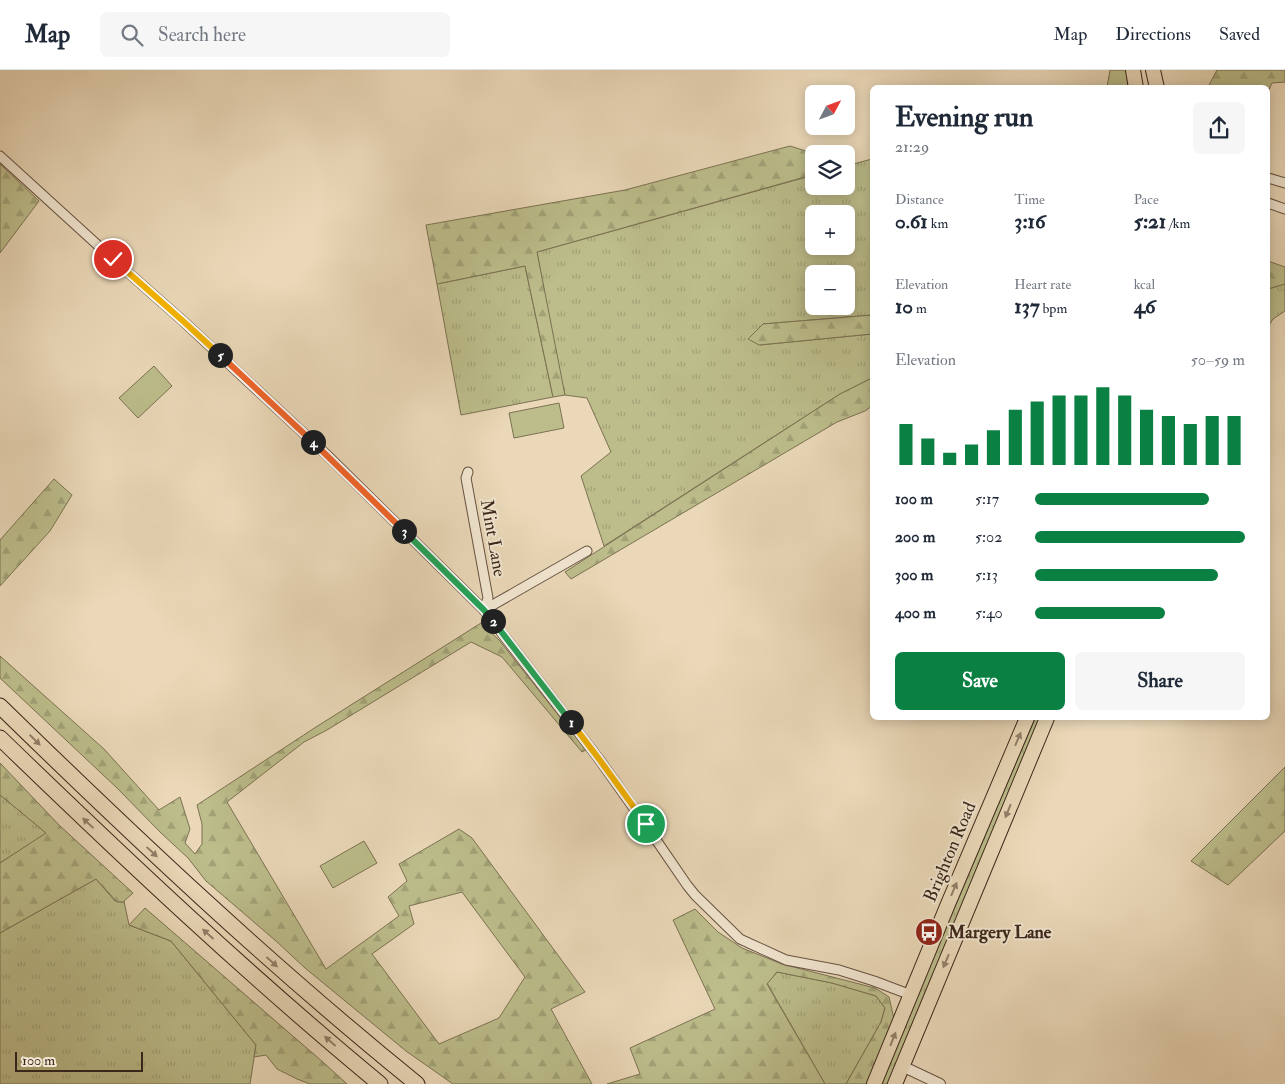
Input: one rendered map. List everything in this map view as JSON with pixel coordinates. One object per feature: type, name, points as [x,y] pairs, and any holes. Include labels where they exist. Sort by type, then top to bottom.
[{"type":"highway","points":[[1133,70],[1136,85]]},
{"type":"highway","points":[[1153,70],[1157,85]]},
{"type":"highway","points":[[0,706],[201,898],[382,1056],[417,1084]]},
{"type":"highway","name":"Brighton Road","points":[[874,1084],[1026,720]]},
{"type":"highway","points":[[895,1084],[1045,720]]},
{"type":"highway","points":[[0,738],[186,914],[371,1079],[380,1084]]},
{"type":"highway","points":[[382,1056],[426,1084]]},
{"type":"street","points":[[0,156],[183,321],[321,449],[484,610],[599,759],[687,885],[740,938],[786,960],[839,970],[911,995]]},
{"type":"street","points":[[1270,179],[1285,183]]},
{"type":"street","points":[[1270,204],[1285,209]]},
{"type":"street","name":"Mint Lane","points":[[468,472],[466,478],[488,598],[484,610]]},
{"type":"street","points":[[484,610],[587,551]]},
{"type":"street","points":[[902,1066],[940,1084]]},
{"type":"green space","points":[[1110,70],[1126,70],[1128,85],[1107,85]]},
{"type":"green space","points":[[1217,70],[1285,70],[1285,82],[1272,83],[1270,88],[1270,85],[1209,85]]},
{"type":"green space","points":[[790,146],[805,151],[805,177],[537,252],[565,395],[553,397],[525,266],[437,284],[426,225],[625,190]]},
{"type":"green space","points":[[870,160],[870,315],[763,324],[760,345],[870,334],[870,379],[840,394],[604,546],[581,476],[611,452],[587,398],[565,395],[537,252],[805,178],[805,195],[855,195],[855,164]]},
{"type":"green space","points":[[0,164],[39,201],[0,253]]},
{"type":"green space","points":[[1270,262],[1285,267],[1285,284],[1270,288]]},
{"type":"green space","points":[[525,266],[553,397],[461,415],[437,284]]},
{"type":"green space","points":[[1285,284],[1285,311],[1273,319],[1270,324],[1270,288]]},
{"type":"green space","points":[[870,315],[870,334],[759,345],[748,339],[763,324]]},
{"type":"green space","points":[[154,366],[172,386],[138,418],[119,398]]},
{"type":"green space","points":[[870,379],[870,407],[865,411],[837,422],[571,579],[565,572],[840,394]]},
{"type":"green space","points":[[559,403],[564,428],[514,438],[509,413]]},
{"type":"green space","points":[[54,479],[72,495],[50,531],[0,586],[0,540]]},
{"type":"green space","points":[[481,623],[499,640],[586,750],[582,752],[502,657],[471,642],[327,730],[304,742],[227,802],[326,969],[399,916],[388,897],[407,881],[399,864],[459,829],[472,838],[585,992],[551,1009],[592,1084],[453,1084],[406,1051],[305,968],[206,881],[188,858],[117,788],[0,678],[0,656],[104,749],[159,810],[180,797],[190,829],[185,843],[195,854],[202,844],[202,824],[197,805]],"holes":[[[462,892],[525,977],[499,1018],[439,1044],[372,954],[414,924],[409,906]]]},
{"type":"green space","points":[[1034,720],[1041,720],[890,1084],[880,1084]]},
{"type":"green space","points":[[0,763],[59,825],[133,893],[123,902],[117,902],[96,879],[0,933],[0,863],[46,833],[0,795]]},
{"type":"green space","points":[[1285,767],[1285,831],[1228,885],[1191,861]]},
{"type":"green space","points":[[0,795],[47,833],[0,863]]},
{"type":"green space","points":[[364,841],[377,863],[333,888],[320,866]]},
{"type":"green space","points":[[96,879],[115,901],[124,901],[129,925],[171,941],[256,1045],[250,1084],[0,1084],[0,933]]},
{"type":"green space","points":[[145,908],[347,1084],[310,1084],[277,1069],[266,1055],[254,1057],[256,1045],[171,941],[129,925]]},
{"type":"green space","points":[[695,909],[718,932],[742,948],[782,964],[875,988],[889,997],[894,1019],[866,1084],[846,1084],[881,1022],[885,1008],[876,996],[832,983],[777,972],[767,984],[825,1084],[607,1084],[640,1074],[630,1048],[715,1009],[673,920]]},
{"type":"green space","points":[[777,972],[832,983],[876,996],[885,1008],[881,1022],[846,1084],[825,1084],[767,983]]},
{"type":"place","name":"Margery Lane","points":[[929,932]]},
{"type":"route","points":[[113,259],[183,321],[328,456],[484,610],[599,759],[646,824]]}]
